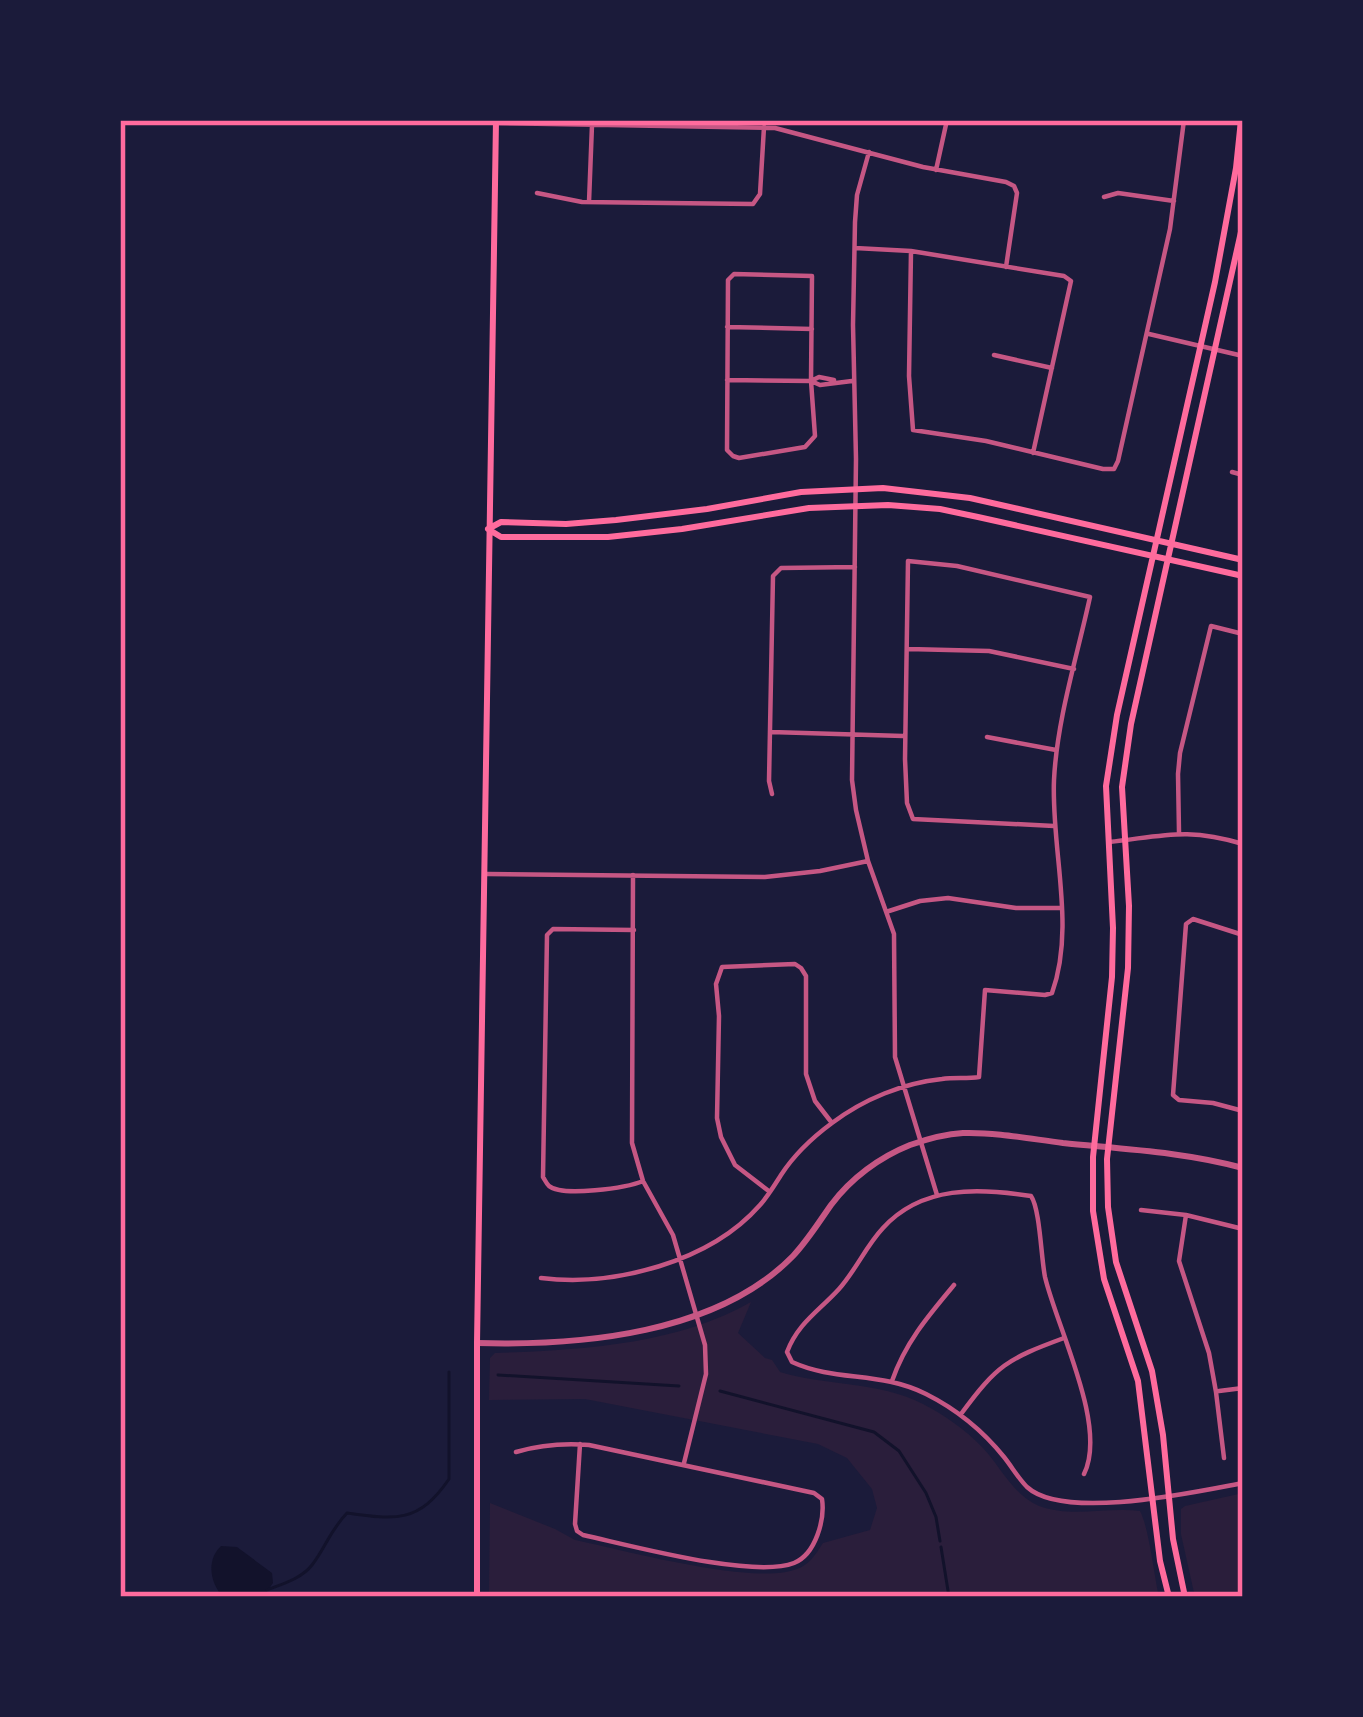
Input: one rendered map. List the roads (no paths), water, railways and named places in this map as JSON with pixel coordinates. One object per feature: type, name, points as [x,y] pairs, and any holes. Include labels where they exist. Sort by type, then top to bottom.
[{"type":"main road","points":[[1169,1597],[1160,1561],[1138,1381],[1104,1279],[1092,1201],[1112,976],[1106,785],[1111,744],[1239,168],[1241,120]]},
{"type":"main road","points":[[477,1597],[496,122]]},
{"type":"main road","points":[[1185,1597],[1152,1371],[1116,1262],[1108,1208],[1109,1148],[1128,968],[1122,787],[1243,223]]},
{"type":"main road","points":[[488,529],[501,522],[566,524],[662,516],[801,492],[856,489],[970,498],[1243,560]]},
{"type":"main road","points":[[488,529],[501,537],[608,537],[855,504],[940,509],[1243,576]]},
{"type":"street","points":[[936,170],[947,120]]},
{"type":"street","points":[[911,251],[909,376],[914,430],[1114,469],[1174,201],[1184,120]]},
{"type":"street","points":[[496,122],[764,127],[799,132],[936,170],[1006,182],[1016,188],[1006,267]]},
{"type":"street","points":[[590,202],[591,123]]},
{"type":"street","points":[[537,193],[567,201],[756,203],[764,127]]},
{"type":"street","points":[[869,152],[857,195],[854,248],[854,795],[896,955],[895,1057],[937,1195]]},
{"type":"street","points":[[1104,197],[1118,193],[1174,201]]},
{"type":"street","points":[[854,248],[911,251],[1071,280],[1033,453]]},
{"type":"street","points":[[734,274],[812,276],[814,436],[810,444],[739,458],[730,454],[726,447],[727,327],[728,280],[734,274]]},
{"type":"street","points":[[727,327],[812,328]]},
{"type":"street","points":[[1147,334],[1243,356]]},
{"type":"street","points":[[994,355],[1052,368]]},
{"type":"street","points":[[727,380],[811,381],[819,377],[854,381]]},
{"type":"street","points":[[1232,472],[1243,475]]},
{"type":"street","points":[[541,1278],[565,1281],[630,1273],[708,1248],[743,1223],[790,1163],[832,1123],[904,1086],[979,1077],[982,993],[987,989],[1052,993],[1061,951],[1054,826],[1057,750],[1090,597],[957,566],[908,560],[906,788],[913,819],[1054,826]]},
{"type":"street","points":[[772,794],[771,580],[781,568],[855,567]]},
{"type":"street","points":[[1179,832],[1180,753],[1211,626],[1243,634]]},
{"type":"street","points":[[907,649],[989,651],[1074,669]]},
{"type":"street","points":[[771,732],[905,736]]},
{"type":"street","points":[[986,737],[1057,750]]},
{"type":"street","points":[[1108,842],[1179,832],[1243,844]]},
{"type":"street","points":[[487,874],[779,876],[868,861]]},
{"type":"street","points":[[633,874],[631,1129],[635,1156],[643,1181],[673,1235],[705,1346],[706,1374],[684,1463]]},
{"type":"street","points":[[888,911],[948,898],[1004,907],[1061,908]]},
{"type":"street","points":[[1243,934],[1193,919],[1186,923],[1173,1095],[1243,1112]]},
{"type":"street","points":[[634,930],[553,929],[547,935],[543,1177],[558,1189],[612,1190],[643,1181]]},
{"type":"street","points":[[770,1193],[735,1165],[721,1137],[716,984],[722,967],[794,964],[801,968],[806,976],[806,1075],[814,1101],[832,1123]]},
{"type":"street","points":[[477,1343],[592,1338],[697,1316],[733,1300],[767,1279],[805,1243],[848,1185],[884,1158],[920,1142],[969,1133],[1185,1156],[1243,1168]]},
{"type":"street","points":[[1084,1474],[1090,1452],[1087,1414],[1043,1268],[1034,1198],[970,1190],[937,1195],[906,1209],[885,1226],[840,1288],[792,1338],[787,1356],[792,1362],[820,1372],[892,1382],[960,1415],[1037,1494],[1066,1502],[1152,1499],[1243,1483]]},
{"type":"street","points":[[1141,1210],[1243,1229]]},
{"type":"street","points":[[1186,1215],[1179,1247],[1181,1276],[1209,1353],[1224,1458]]},
{"type":"street","points":[[892,1382],[904,1348],[954,1285]]},
{"type":"street","points":[[960,1415],[1008,1361],[1064,1338]]},
{"type":"street","points":[[1216,1392],[1243,1388]]},
{"type":"street","points":[[516,1452],[580,1444],[814,1493],[824,1506],[810,1551],[783,1565],[716,1563],[583,1535],[575,1524],[580,1444]]},
{"type":"waterway","points":[[267,1590],[308,1570],[347,1513],[405,1515],[438,1493],[449,1479],[449,1372]]},
{"type":"waterway","points":[[498,1375],[679,1386]]},
{"type":"waterway","points":[[720,1391],[874,1432],[899,1451],[926,1493],[940,1541]]},
{"type":"waterway","points":[[941,1547],[949,1597]]}]
